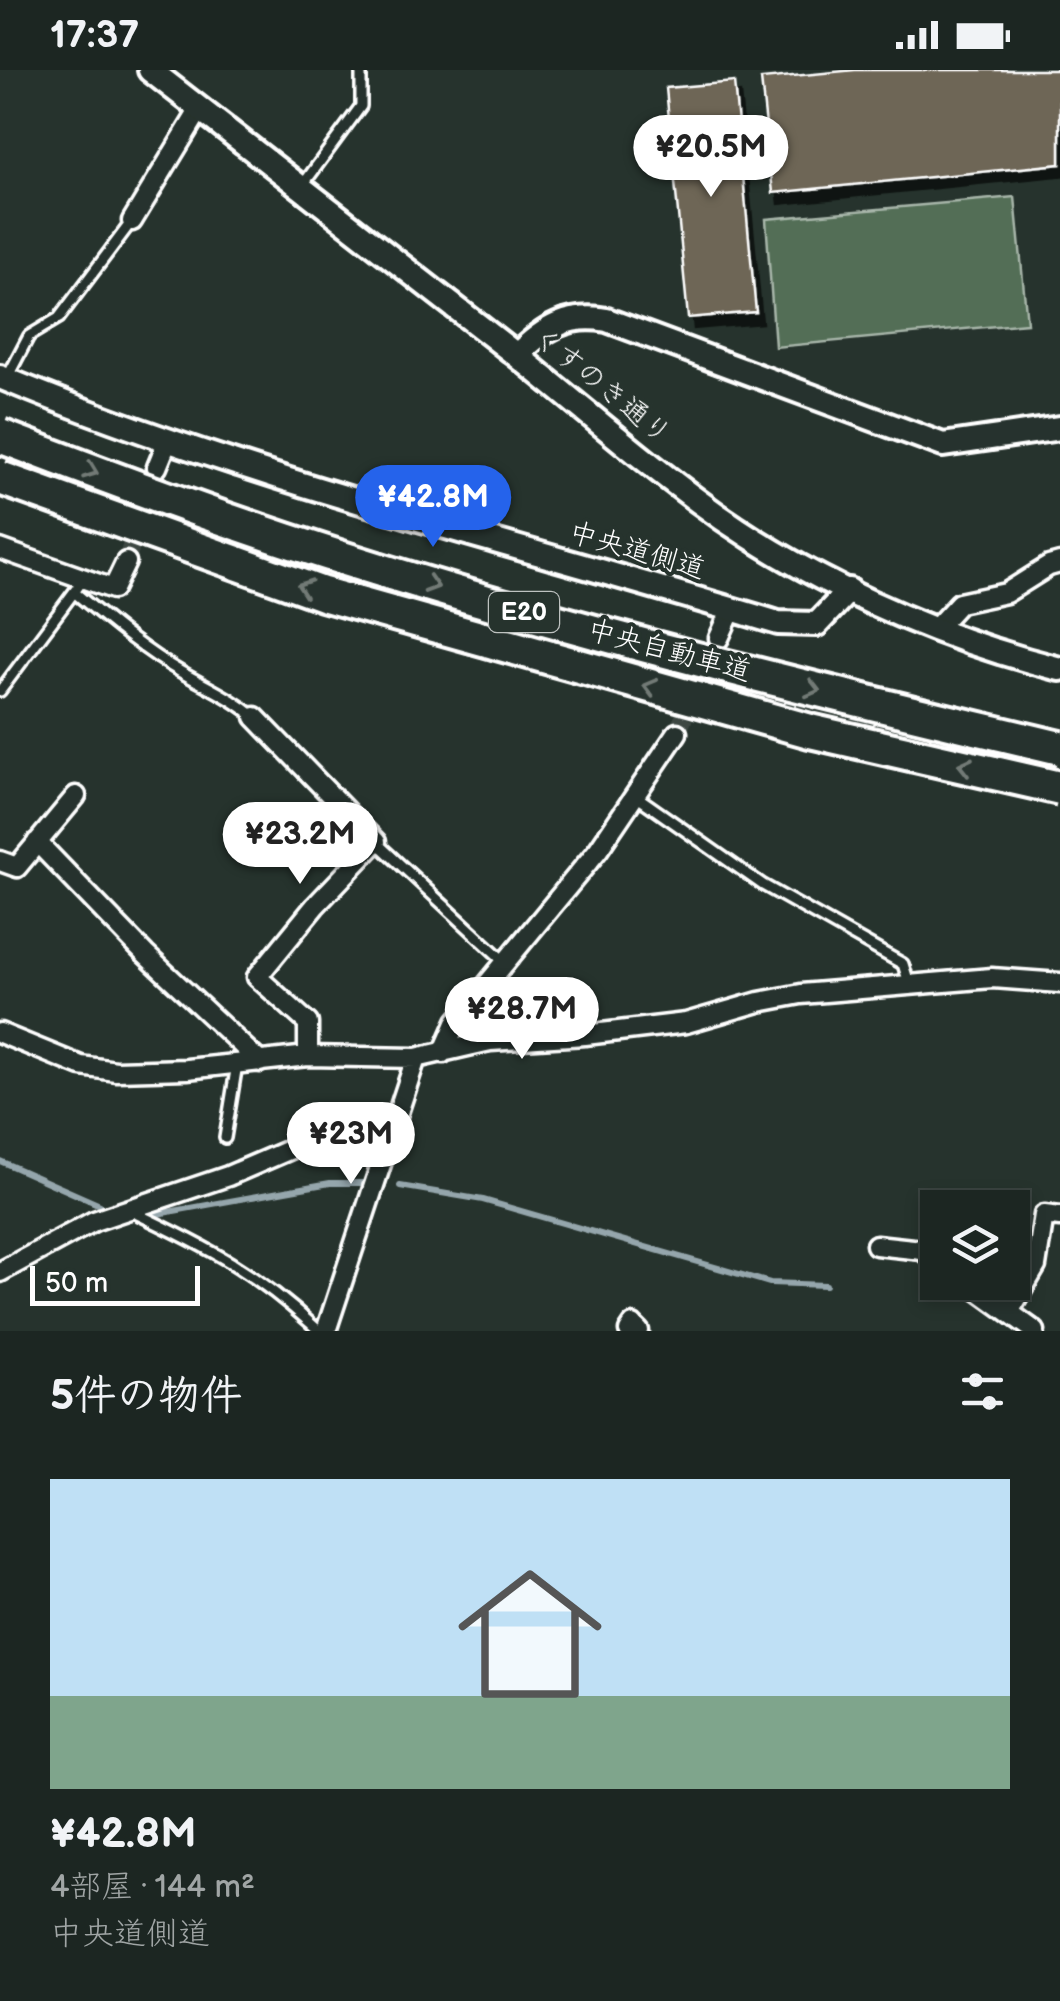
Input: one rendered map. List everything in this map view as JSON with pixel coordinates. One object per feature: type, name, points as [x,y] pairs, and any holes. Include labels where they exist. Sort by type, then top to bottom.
[{"type":"highway","name":"中央自動車道","points":[[0,436],[340,558],[542,618],[821,692],[1060,748]]},
{"type":"highway","name":"中央自動車道","points":[[0,478],[360,605],[810,732],[1060,788]]},
{"type":"street","name":"くすのき通り","points":[[150,70],[698,501],[754,539],[849,590],[936,629],[1060,669]]},
{"type":"street","points":[[132,221],[200,108]]},
{"type":"street","points":[[516,355],[546,328],[574,318],[591,317],[943,445],[1060,428]]},
{"type":"street","name":"中央道側道","points":[[3,379],[168,440],[540,556],[778,623],[817,624],[849,590]]},
{"type":"street","points":[[157,466],[168,440]]},
{"type":"street","points":[[0,549],[78,586],[113,588],[126,562]]},
{"type":"street","points":[[936,629],[959,602],[1006,593],[1060,563]]},
{"type":"street","points":[[719,638],[732,609]]},
{"type":"street","points":[[255,718],[376,842],[315,906],[257,976],[308,1022],[308,1056]]},
{"type":"street","points":[[443,1053],[457,1022],[588,862],[676,732]]},
{"type":"street","points":[[0,860],[16,867],[76,796]]},
{"type":"street","points":[[38,842],[145,954],[260,1062]]},
{"type":"street","points":[[0,1034],[81,1066],[116,1071],[308,1056],[416,1058],[490,1041],[585,1036],[686,1023],[773,999],[910,982],[992,978],[1060,983]]},
{"type":"street","points":[[323,1331],[416,1058]]},
{"type":"street","points":[[0,1272],[58,1238],[128,1210],[228,1176],[312,1140],[365,1130],[397,1119]]},
{"type":"street","points":[[1009,1312],[1036,1266],[1044,1215],[1060,1217]]},
{"type":"street","points":[[876,1245],[920,1250]]},
{"type":"street","points":[[992,1300],[1035,1331]]},
{"type":"street","points":[[628,1331],[633,1326],[639,1331]]},
{"type":"lane","points":[[301,188],[360,106],[361,70]]},
{"type":"lane","points":[[3,379],[29,336],[59,318],[132,221]]},
{"type":"lane","points":[[0,691],[78,586],[133,640],[180,672],[235,700],[255,718]]},
{"type":"lane","points":[[636,796],[763,885],[903,964],[910,982]]},
{"type":"lane","points":[[376,842],[505,962]]},
{"type":"lane","points":[[225,1138],[237,1064]]},
{"type":"lane","points":[[128,1210],[246,1270],[323,1331]]},
{"type":"green space","points":[[1015,197],[1027,323],[775,347],[766,219]]},
{"type":"building","points":[[855,70],[1060,70],[1060,164],[773,193],[761,79]]},
{"type":"building","points":[[734,82],[756,312],[688,318],[666,88]]},
{"type":"waterway","points":[[0,1161],[100,1205]]},
{"type":"waterway","points":[[157,1214],[330,1183],[363,1183]]},
{"type":"waterway","points":[[400,1186],[483,1200],[770,1283],[826,1285]]},
{"type":"tunnel","points":[[126,562],[151,487]]},
{"type":"tunnel","points":[[677,733],[711,656]]}]
